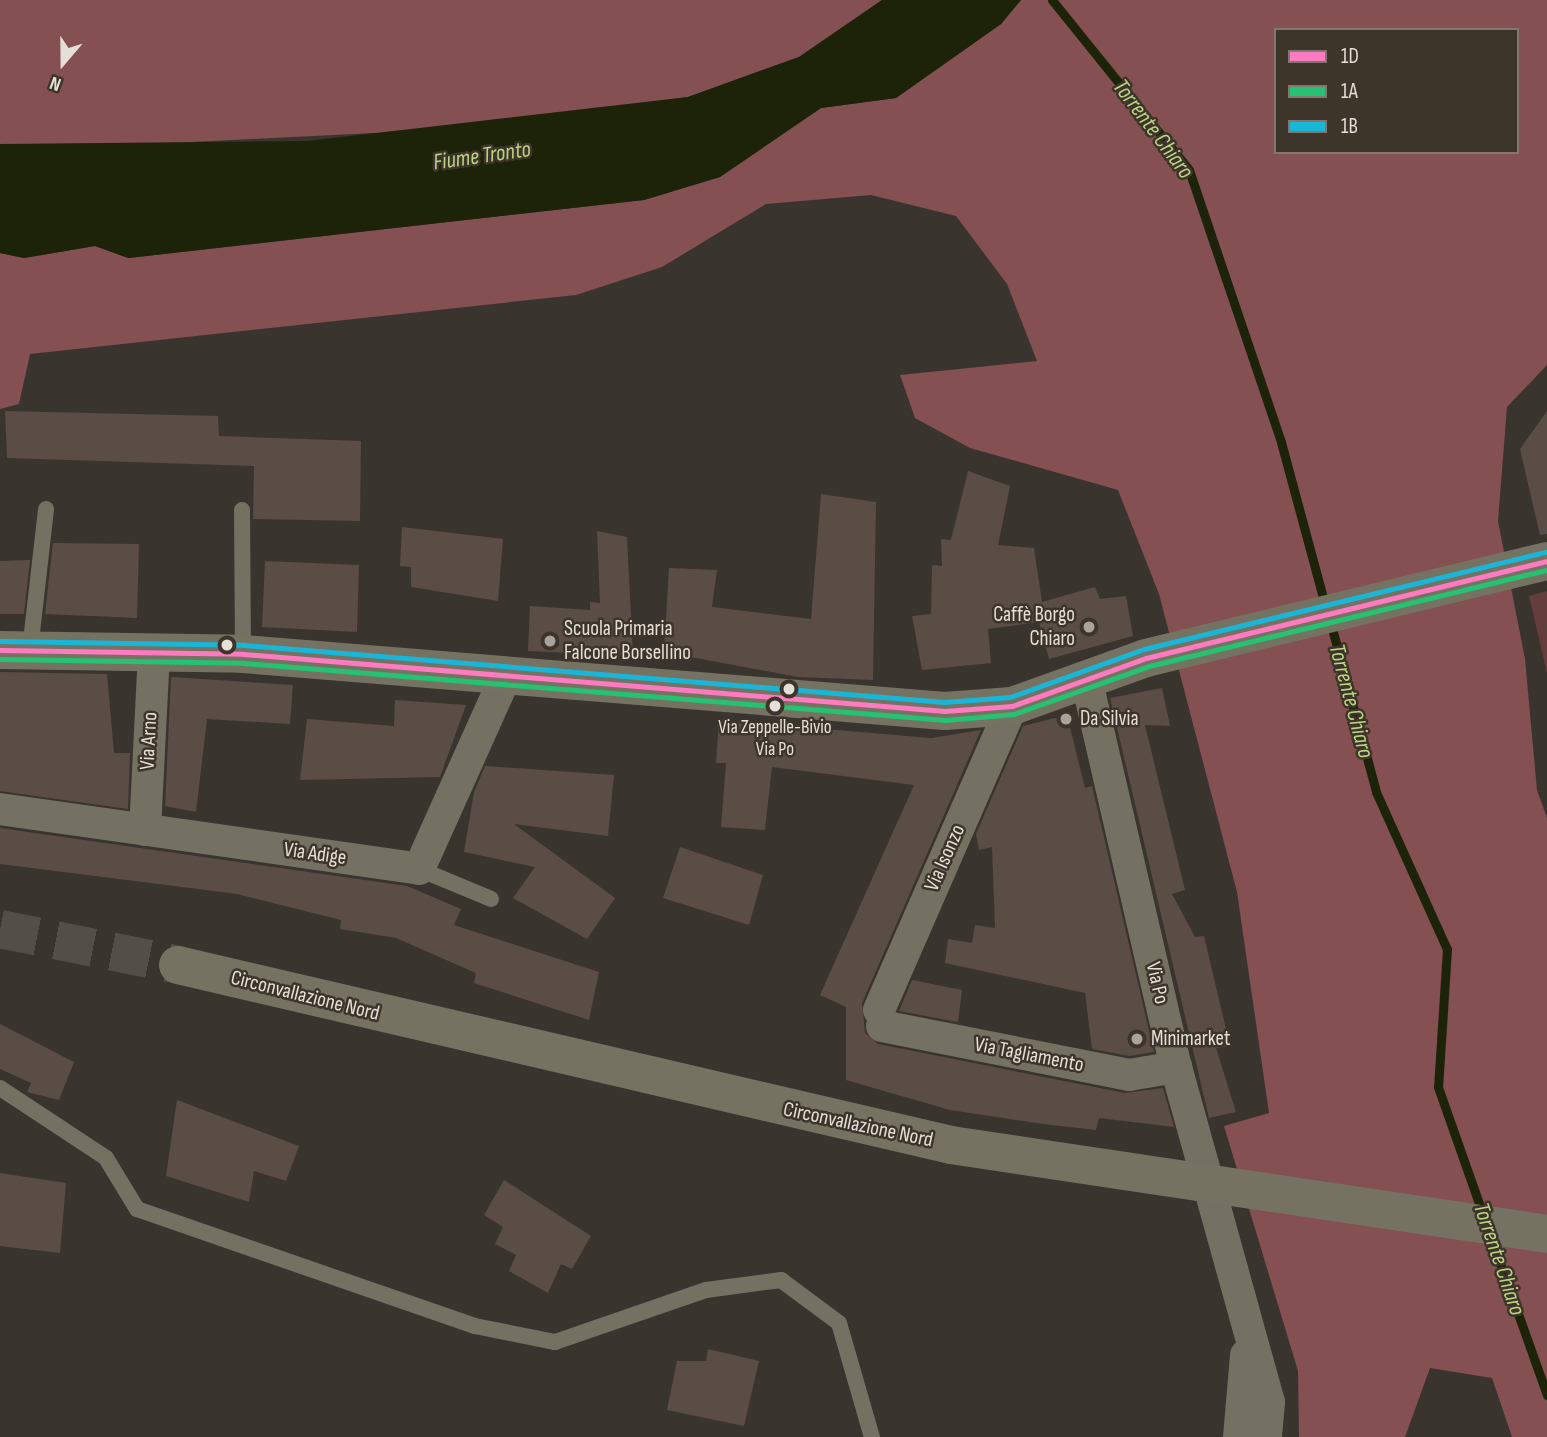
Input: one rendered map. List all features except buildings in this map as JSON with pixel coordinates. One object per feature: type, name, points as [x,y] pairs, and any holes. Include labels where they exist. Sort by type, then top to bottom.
[{"type":"street","points":[[15,650],[243,654],[946,711],[1012,706],[1087,682],[1146,658],[1547,561]]},
{"type":"street","name":"Via Arno","points":[[145,830],[154,653]]},
{"type":"street","points":[[419,869],[506,675]]},
{"type":"street","name":"Via Po","points":[[1087,682],[1176,1067],[1269,1402],[1266,1437]]},
{"type":"street","name":"Via Isonzo","points":[[880,1018],[1012,706]]},
{"type":"street","name":"Via Adige","points":[[0,808],[419,869]]},
{"type":"street","name":"Circonvallazione Nord","points":[[178,965],[951,1145],[1547,1234]]},
{"type":"street","name":"Via Tagliamento","points":[[880,1018],[1129,1074],[1176,1067]]},
{"type":"street","points":[[1239,1437],[1246,1322]]},
{"type":"lane","points":[[15,650],[46,509]]},
{"type":"lane","points":[[242,510],[243,654]]},
{"type":"lane","points":[[419,869],[491,899]]},
{"type":"lane","points":[[0,1088],[106,1158],[137,1209],[475,1326],[555,1342],[706,1290],[781,1280],[839,1322],[872,1437]]},
{"type":"shaded area","points":[[0,0],[882,0],[799,57],[688,97],[453,129],[112,146],[0,144]]},
{"type":"shaded area","points":[[1021,0],[1547,0],[1547,365],[1507,407],[1498,521],[1525,659],[1537,790],[1547,818],[1547,1437],[1512,1437],[1492,1378],[1430,1368],[1405,1437],[1299,1437],[1298,1371],[1224,1126],[1269,1113],[1237,892],[1159,594],[1118,490],[970,448],[915,418],[900,375],[1037,361],[1007,284],[956,216],[871,195],[766,204],[662,267],[576,295],[30,354],[19,404],[0,409],[0,253],[24,258],[95,246],[129,258],[644,200],[720,177],[821,108],[896,98],[1001,24]]},
{"type":"shaded area","points":[[1547,591],[1547,673],[1529,596]]},
{"type":"water","name":"Fiume Tronto","points":[[882,0],[1021,0],[1001,24],[896,98],[821,108],[720,177],[644,200],[128,258],[95,246],[24,258],[0,253],[0,144],[307,141],[688,97],[799,57]]},
{"type":"waterway","name":"Torrente Chiaro","points":[[1052,0],[1189,170],[1281,442],[1325,605]]},
{"type":"waterway","name":"Torrente Chiaro","points":[[1330,621],[1376,792],[1447,949],[1438,1087],[1483,1215]]},
{"type":"waterway","name":"Torrente Chiaro","points":[[1490,1235],[1547,1395]]},
{"type":"tunnel","points":[[0,929],[178,965]]},
{"type":"transit line","name":"1B","points":[[0,641],[244,645],[945,702],[1010,697],[1144,649],[1545,552]]},
{"type":"transit line","name":"1D","points":[[0,650],[243,654],[945,711],[1012,706],[1146,658],[1547,561]]},
{"type":"transit line","name":"1A","points":[[0,659],[243,663],[946,720],[1014,714],[1149,666],[1547,570]]},
{"type":"place","name":"Caffè Borgo Chiaro","points":[[1089,627]]},
{"type":"place","name":"Scuola Primaria Falcone Borsellino","points":[[550,641]]},
{"type":"place","name":"Via Zeppelle-Bivio Via Po","points":[[775,706]]},
{"type":"place","name":"Da Silvia","points":[[1066,719]]},
{"type":"place","name":"Minimarket","points":[[1137,1039]]}]
